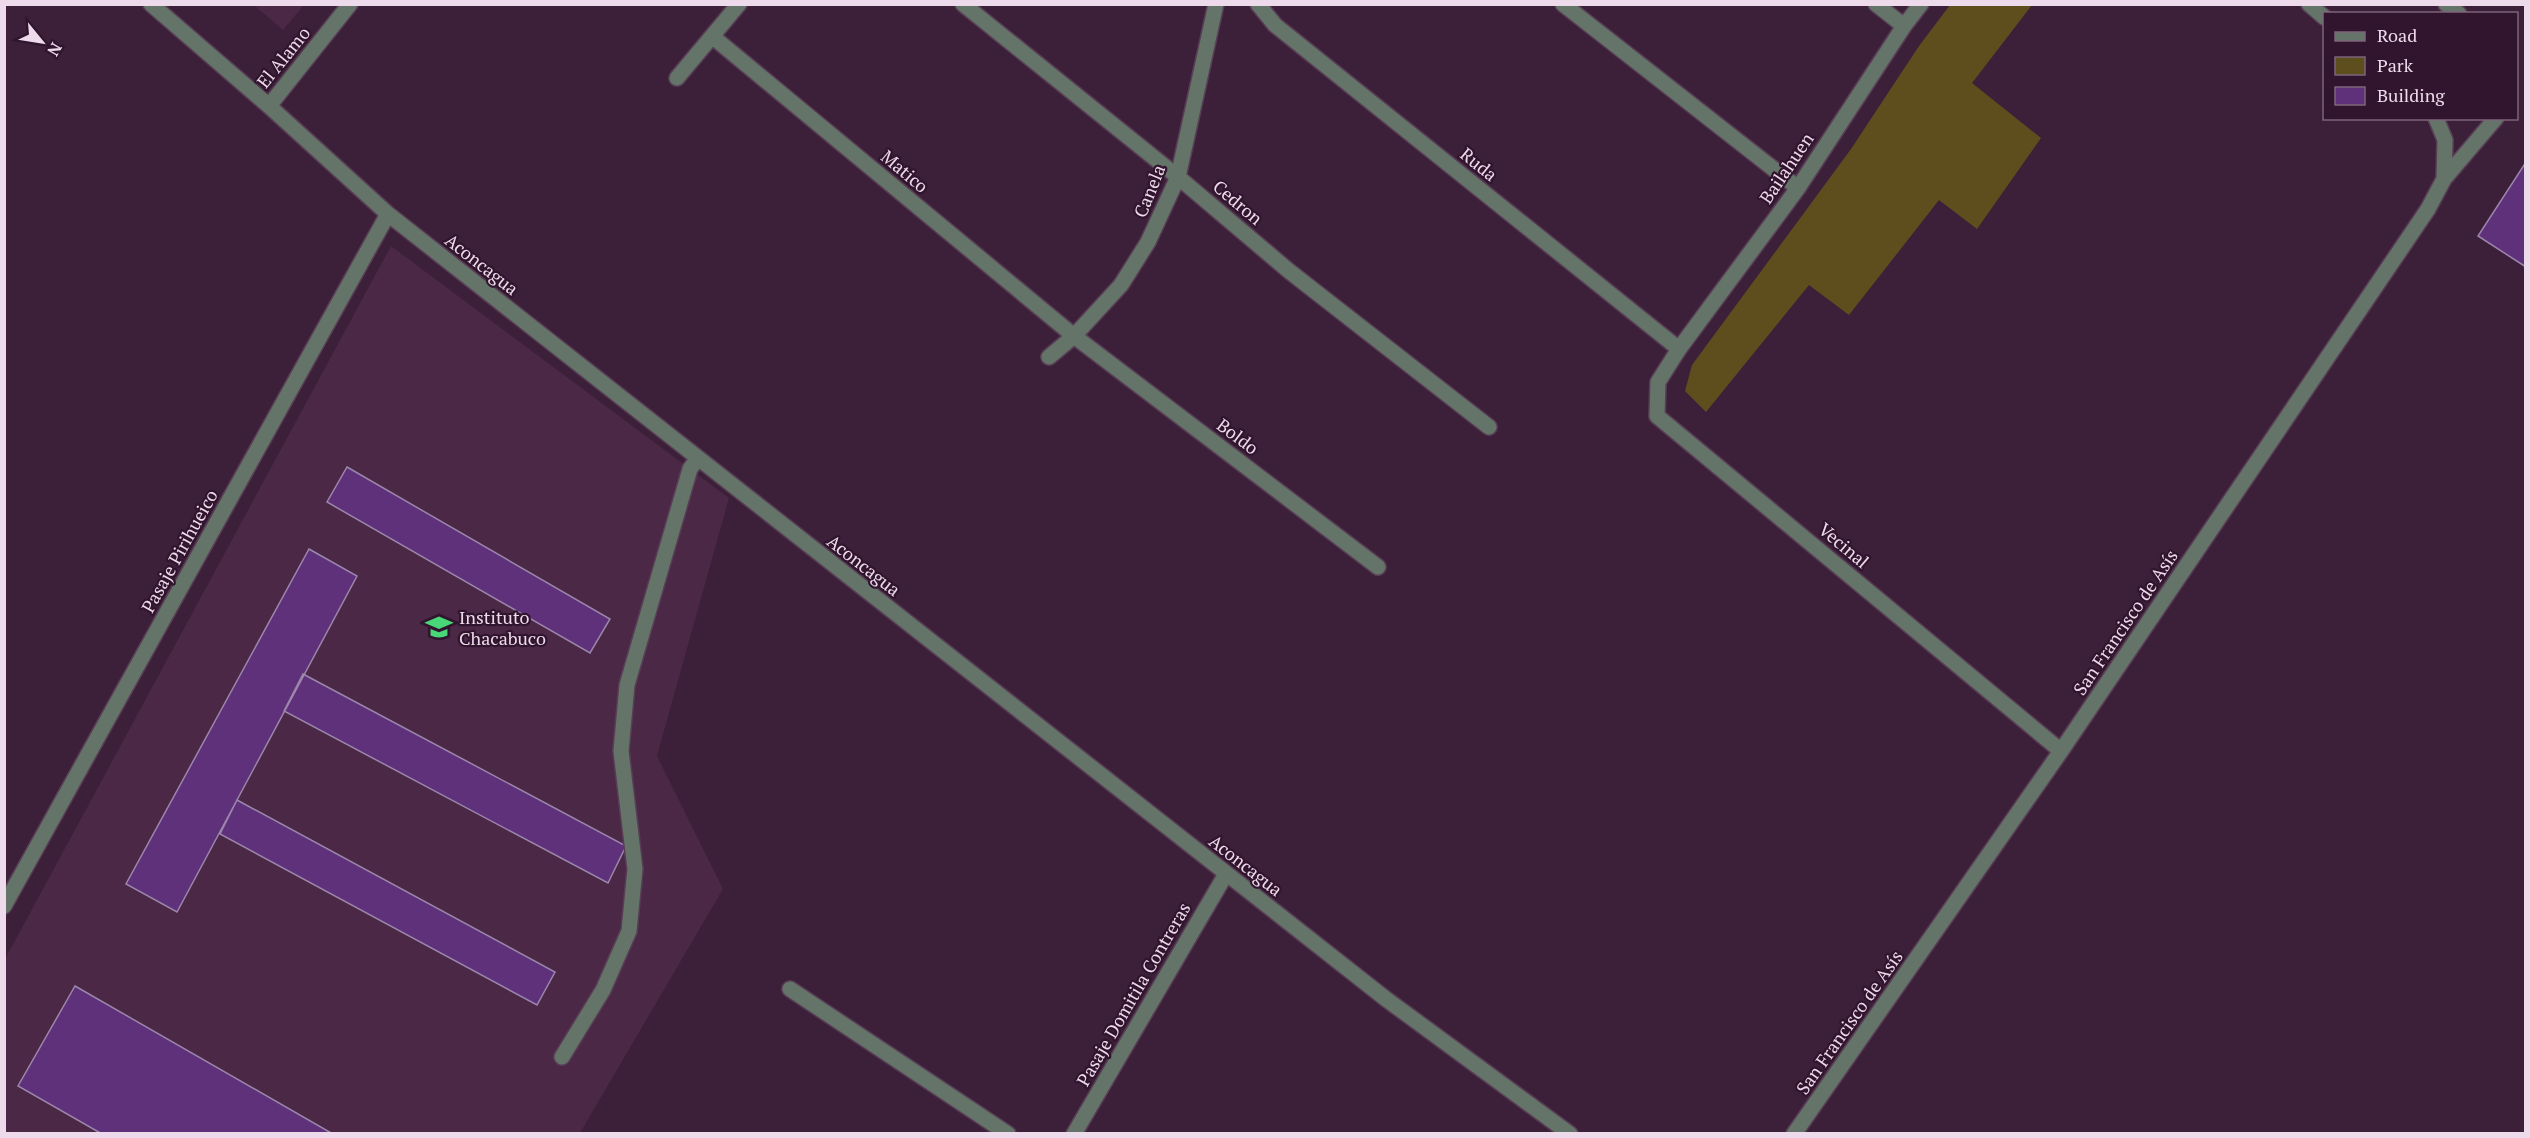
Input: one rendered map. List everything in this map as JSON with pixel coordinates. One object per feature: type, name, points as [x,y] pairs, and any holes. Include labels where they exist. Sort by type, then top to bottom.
[{"type":"street","name":"Aconcagua","points":[[151,4],[269,106],[388,214],[1386,999],[1570,1134]]},
{"type":"street","name":"El Alamo","points":[[269,106],[350,4]]},
{"type":"street","points":[[677,78],[739,4]]},
{"type":"street","name":"Cedron","points":[[963,4],[1178,177],[1289,271],[1490,427]]},
{"type":"street","name":"Canela","points":[[1049,357],[1074,336],[1121,285],[1148,242],[1178,177],[1216,4]]},
{"type":"street","name":"Ruda","points":[[1258,4],[1284,32],[1679,349]]},
{"type":"street","points":[[1563,4],[1798,188]]},
{"type":"street","points":[[1876,4],[1904,26]]},
{"type":"street","name":"Bailahuen","points":[[1679,349],[1798,188],[1904,26],[1921,4]]},
{"type":"street","points":[[2309,4],[2323,15]]},
{"type":"street","name":"Matico","points":[[713,37],[1074,336]]},
{"type":"street","name":"San Francisco de Asís","points":[[1794,1134],[2061,751],[2428,208],[2444,179],[2445,140],[2437,120]]},
{"type":"street","points":[[2444,179],[2494,120]]},
{"type":"street","name":"Pasaje Pirihueico","points":[[4,906],[388,214]]},
{"type":"street","name":"Boldo","points":[[1074,336],[1378,567]]},
{"type":"street","name":"Vecinal","points":[[1679,349],[1658,382],[1658,416],[2061,751]]},
{"type":"street","points":[[562,1057],[603,990],[629,931],[635,869],[621,751],[627,685],[690,469],[697,459]]},
{"type":"street","name":"Pasaje Domitila Contreras","points":[[1074,1134],[1226,874]]},
{"type":"street","points":[[790,988],[1008,1134]]},
{"type":"shaded area","points":[[254,5],[304,5],[283,30]]},
{"type":"shaded area","name":"Instituto Chacabuco","points":[[391,246],[729,498],[657,756],[723,889],[580,1133],[5,1134],[5,959]]},
{"type":"green space","points":[[1950,5],[2032,5],[1972,83],[2041,138],[1977,229],[1939,200],[1849,315],[1809,285],[1706,412],[1685,391],[1692,365],[1851,149],[1919,46]]},
{"type":"building","points":[[2526,162],[2526,267],[2478,236]]},
{"type":"building","points":[[347,467],[610,619],[590,653],[327,502]]},
{"type":"building","points":[[309,549],[357,576],[177,912],[126,884]]},
{"type":"building","points":[[303,674],[626,846],[608,883],[284,711]]},
{"type":"building","points":[[237,800],[555,972],[537,1005],[220,834]]},
{"type":"building","points":[[75,986],[333,1134],[102,1134],[18,1086]]},
{"type":"place","name":"Instituto Chacabuco","points":[[439,627]]}]
